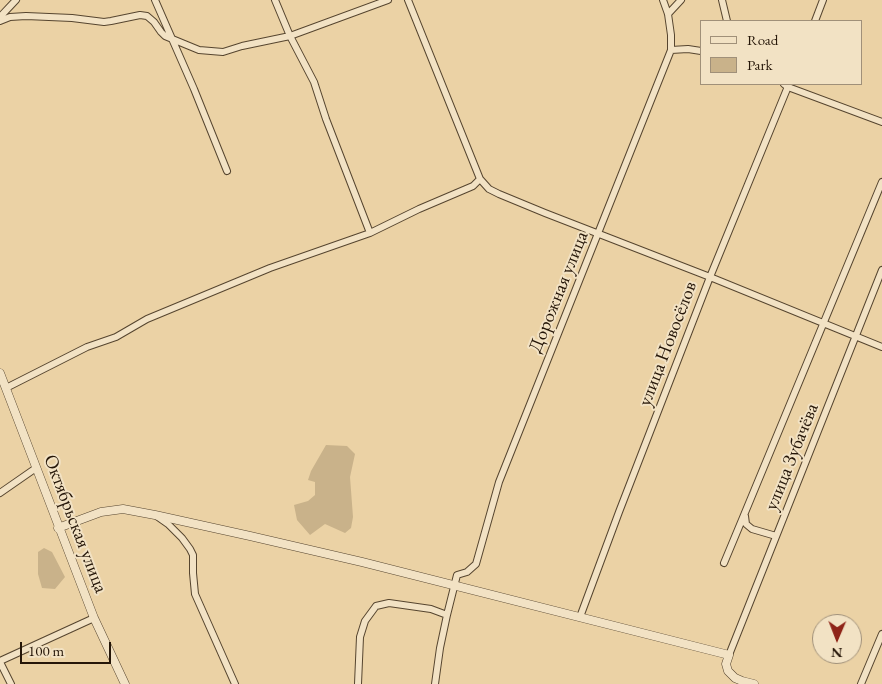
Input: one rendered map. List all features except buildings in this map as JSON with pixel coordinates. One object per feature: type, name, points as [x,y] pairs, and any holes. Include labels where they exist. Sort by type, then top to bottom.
[{"type":"street","points":[[0,17],[16,0]]},
{"type":"street","points":[[155,0],[227,171]]},
{"type":"street","points":[[275,0],[290,36],[314,82],[326,119],[370,233]]},
{"type":"street","points":[[0,21],[10,17],[26,16],[111,22],[140,15],[148,16],[161,32],[171,38],[199,50],[222,52],[290,36],[388,0]]},
{"type":"street","points":[[408,0],[480,179],[489,189],[882,348]]},
{"type":"street","name":"Дорожная улица","points":[[454,586],[457,576],[467,572],[476,564],[499,482],[671,50],[668,14],[663,0]]},
{"type":"street","points":[[668,14],[681,0]]},
{"type":"street","points":[[722,0],[727,20]]},
{"type":"street","points":[[814,20],[823,0]]},
{"type":"street","points":[[671,50],[700,51]]},
{"type":"street","points":[[787,85],[882,122]]},
{"type":"street","name":"улица Новосёлов","points":[[580,618],[710,277],[787,85]]},
{"type":"street","points":[[6,388],[87,347],[116,337],[146,319],[270,268],[370,233],[419,208],[473,186],[480,179]]},
{"type":"street","name":"улица Зубачёва","points":[[724,563],[882,182]]},
{"type":"street","name":"улица Зубачёва","points":[[729,655],[882,270]]},
{"type":"street","name":"Октябрьская улица","points":[[0,373],[94,618],[125,684]]},
{"type":"street","points":[[0,493],[36,468]]},
{"type":"street","points":[[58,528],[101,512],[114,510],[132,510],[155,515],[362,562],[729,655],[726,664],[728,671],[742,682],[754,684]]},
{"type":"street","points":[[155,515],[168,524],[190,549],[193,556],[195,594],[235,684]]},
{"type":"street","points":[[744,515],[746,524],[752,530],[776,536]]},
{"type":"street","points":[[435,684],[446,615],[454,586]]},
{"type":"street","points":[[358,684],[360,637],[365,622],[376,606],[390,603],[431,609],[446,615]]},
{"type":"street","points":[[11,684],[0,661],[94,618]]},
{"type":"street","points":[[862,684],[882,634]]},
{"type":"green space","points":[[326,445],[347,446],[355,454],[350,477],[353,517],[351,528],[345,533],[325,524],[310,535],[297,520],[294,505],[308,501],[315,495],[315,482],[308,480]]},
{"type":"green space","points":[[44,548],[52,552],[65,577],[55,589],[42,588],[38,574],[38,552]]}]
